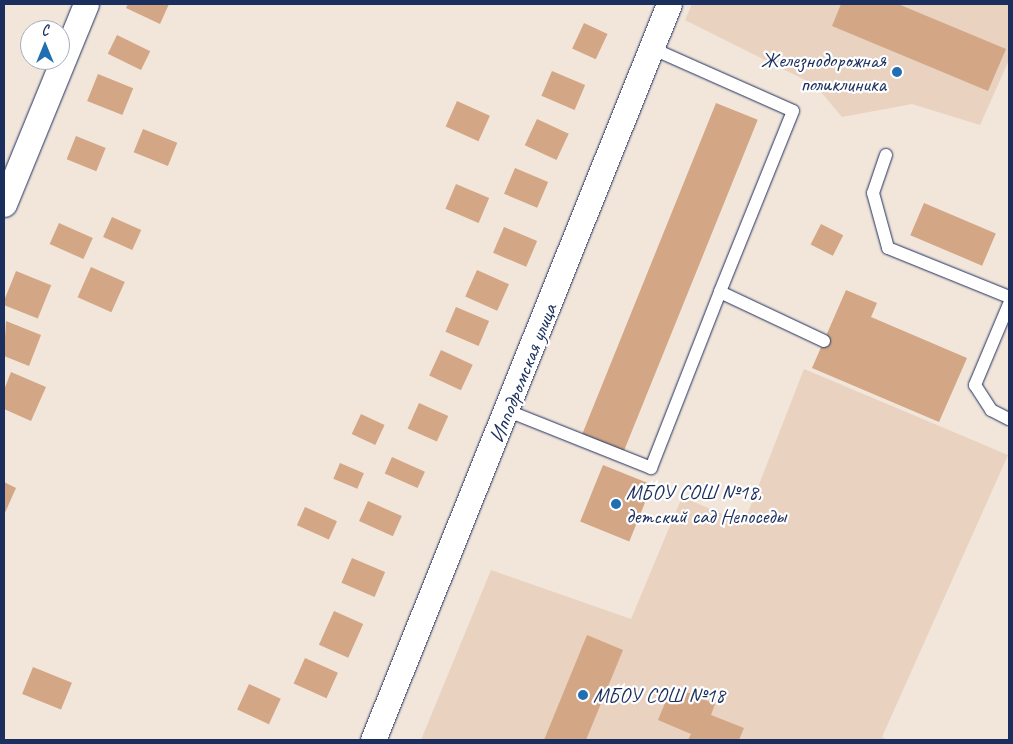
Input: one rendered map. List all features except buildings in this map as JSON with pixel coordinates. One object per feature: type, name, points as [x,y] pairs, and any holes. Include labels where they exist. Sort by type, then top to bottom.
[{"type":"street","points":[[4,204],[86,4]]},
{"type":"street","name":"Ипподромская улица","points":[[373,740],[508,411],[669,4]]},
{"type":"lane","points":[[508,411],[650,468],[793,111],[651,48]]},
{"type":"lane","points":[[886,155],[873,193],[888,248],[1009,297]]},
{"type":"lane","points":[[720,292],[824,341]]},
{"type":"lane","points":[[1009,304],[975,385],[991,410],[1009,419]]},
{"type":"shaded area","name":"Железнодорожная поликлиника","points":[[692,4],[1009,4],[1009,60],[980,125],[912,104],[842,117],[815,85],[685,20]]},
{"type":"shaded area","points":[[804,369],[1008,455],[882,737],[889,740],[421,740],[491,570],[631,619],[682,497],[744,523]]},
{"type":"place","name":"Железнодорожная поликлиника","points":[[897,72]]},
{"type":"place","name":"МБОУ СОШ №18, детский сад Непоседы","points":[[616,504]]},
{"type":"place","name":"МБОУ СОШ №18","points":[[583,695]]}]
